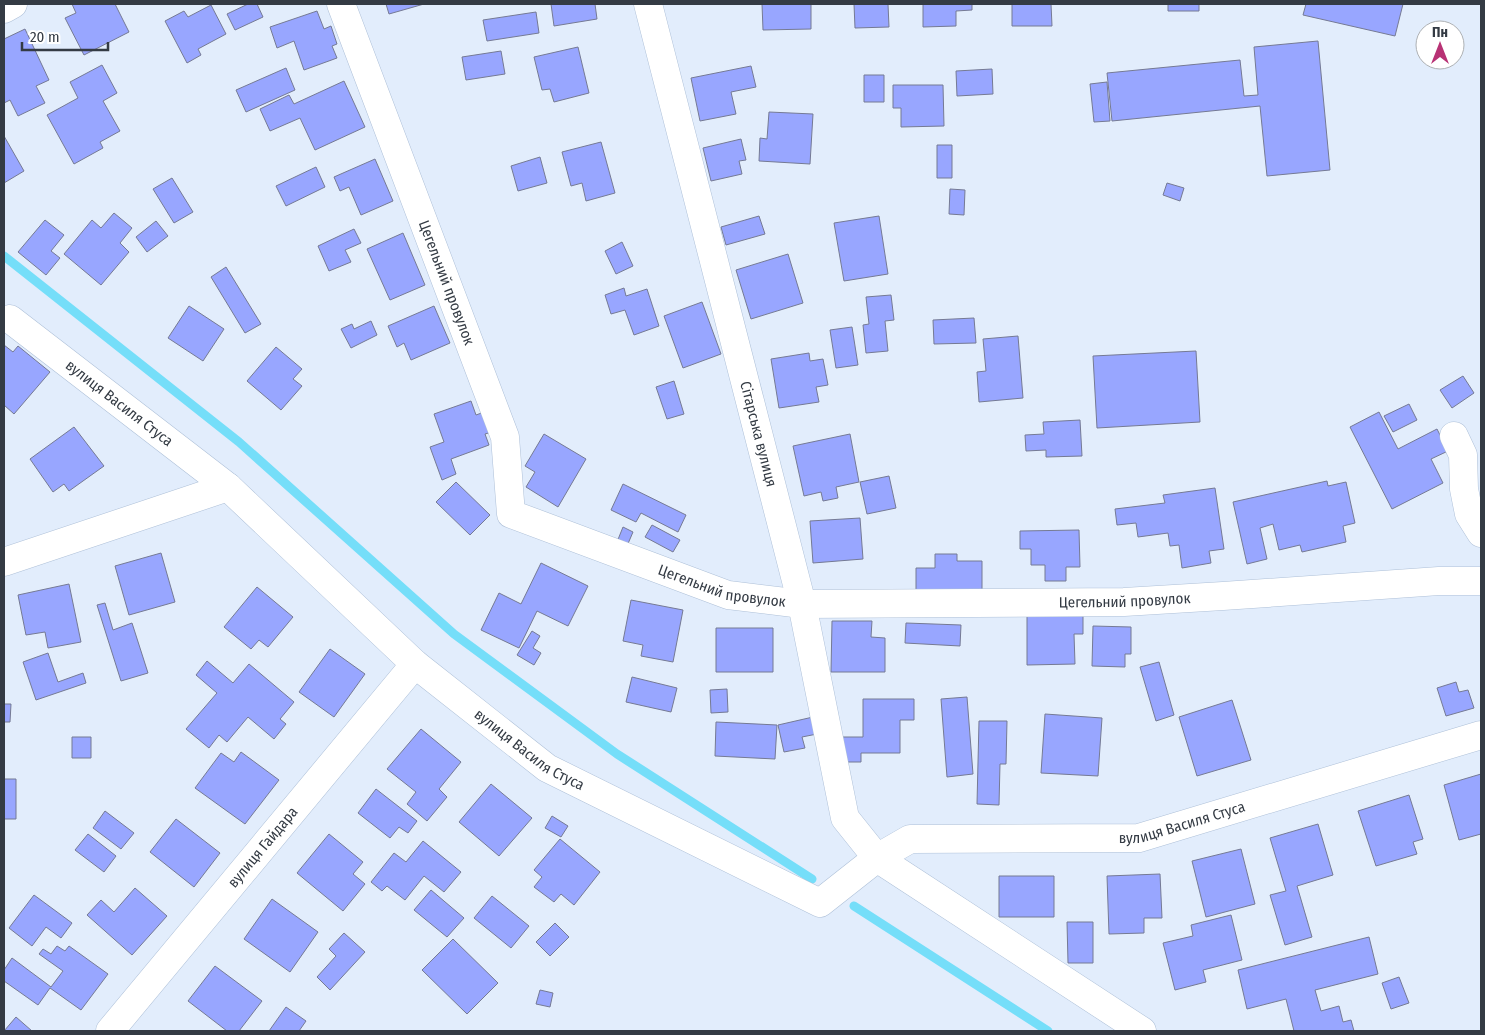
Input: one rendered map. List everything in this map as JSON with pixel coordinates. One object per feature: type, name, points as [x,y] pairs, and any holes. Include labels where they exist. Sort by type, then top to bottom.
[{"type":"street","points":[[4,9],[12,4]]},
{"type":"street","name":"Цегельний провулок","points":[[341,4],[505,437],[511,514],[728,594],[802,604],[1124,602],[1439,581],[1481,581]]},
{"type":"street","name":"Сітарська вулиця","points":[[648,4],[802,604],[845,818],[877,858]]},
{"type":"street","name":"вулиця Василя Стуса","points":[[10,319],[228,487],[415,664],[547,768],[820,903],[877,858],[910,839],[1139,838],[1481,735]]},
{"type":"street","points":[[1454,436],[1463,455],[1464,489],[1469,514],[1481,533]]},
{"type":"street","points":[[4,562],[228,487]]},
{"type":"street","name":"вулиця Гайдара","points":[[110,1031],[415,664]]},
{"type":"street","points":[[877,858],[1142,1031]]},
{"type":"building","points":[[72,4],[115,4],[129,32],[84,55],[65,18],[76,13]]},
{"type":"building","points":[[248,4],[257,4],[263,17],[235,30],[227,14]]},
{"type":"building","points":[[386,4],[424,4],[389,14]]},
{"type":"building","points":[[551,4],[595,4],[597,19],[554,26]]},
{"type":"building","points":[[762,4],[811,4],[811,29],[763,30]]},
{"type":"building","points":[[854,4],[888,4],[889,27],[855,28]]},
{"type":"building","points":[[923,4],[972,4],[972,10],[956,11],[956,26],[923,27]]},
{"type":"building","points":[[1012,4],[1051,4],[1052,26],[1012,26]]},
{"type":"building","points":[[1168,4],[1199,4],[1199,11],[1168,11]]},
{"type":"building","points":[[1306,4],[1403,4],[1395,36],[1303,15]]},
{"type":"building","points":[[211,5],[226,34],[198,49],[201,55],[187,63],[165,21],[184,11],[188,17]]},
{"type":"building","points":[[317,11],[324,29],[331,26],[337,44],[332,46],[337,58],[304,70],[294,41],[277,48],[270,27]]},
{"type":"building","points":[[536,12],[539,33],[487,41],[483,20]]},
{"type":"building","points":[[25,29],[49,80],[36,86],[45,103],[18,116],[10,100],[4,103],[4,39]]},
{"type":"building","points":[[1318,41],[1330,170],[1267,176],[1260,106],[1112,121],[1107,73],[1240,60],[1244,96],[1258,95],[1254,47]]},
{"type":"building","points":[[578,47],[589,93],[554,102],[550,89],[542,90],[534,57]]},
{"type":"building","points":[[501,51],[505,74],[466,80],[462,57]]},
{"type":"building","points":[[102,65],[117,93],[103,101],[120,131],[100,142],[103,148],[74,164],[47,115],[78,98],[70,82]]},
{"type":"building","points":[[751,66],[756,87],[731,92],[736,114],[700,121],[691,78]]},
{"type":"building","points":[[286,68],[295,90],[246,112],[236,90]]},
{"type":"building","points":[[992,69],[993,94],[957,96],[956,71]]},
{"type":"building","points":[[864,75],[884,75],[884,102],[864,102]]},
{"type":"building","points":[[344,81],[365,127],[315,150],[300,118],[270,131],[260,109],[289,95],[294,104]]},
{"type":"building","points":[[1107,82],[1110,121],[1094,122],[1090,84]]},
{"type":"building","points":[[893,85],[943,85],[944,126],[901,127],[901,108],[893,108]]},
{"type":"building","points":[[769,112],[813,114],[810,164],[759,161],[760,138],[767,139]]},
{"type":"building","points":[[4,136],[24,171],[4,183]]},
{"type":"building","points":[[741,139],[746,160],[739,161],[742,174],[711,181],[703,148]]},
{"type":"building","points":[[601,142],[615,193],[586,201],[582,183],[571,186],[562,152]]},
{"type":"building","points":[[937,145],[952,145],[952,178],[937,178]]},
{"type":"building","points":[[540,157],[547,183],[518,191],[511,166]]},
{"type":"building","points":[[375,159],[393,201],[361,215],[349,187],[340,191],[334,177]]},
{"type":"building","points":[[316,167],[325,187],[286,206],[276,186]]},
{"type":"building","points":[[172,178],[193,212],[174,223],[153,189]]},
{"type":"building","points":[[1167,183],[1184,188],[1180,201],[1163,195]]},
{"type":"building","points":[[950,189],[965,190],[964,215],[949,214]]},
{"type":"building","points":[[114,213],[132,228],[120,243],[129,252],[101,285],[64,254],[92,220],[101,228]]},
{"type":"building","points":[[759,216],[765,234],[726,245],[721,227]]},
{"type":"building","points":[[879,216],[888,274],[844,281],[834,223]]},
{"type":"building","points":[[45,220],[64,235],[51,251],[60,258],[46,275],[18,252]]},
{"type":"building","points":[[156,221],[168,236],[147,252],[136,237]]},
{"type":"building","points":[[354,229],[361,243],[345,250],[351,262],[329,271],[318,246]]},
{"type":"building","points":[[403,233],[425,285],[390,300],[367,249]]},
{"type":"building","points":[[622,242],[633,266],[616,274],[605,251]]},
{"type":"building","points":[[788,254],[803,303],[751,319],[736,270]]},
{"type":"building","points":[[226,267],[261,324],[245,333],[211,277]]},
{"type":"building","points":[[624,288],[626,296],[647,289],[659,326],[634,335],[625,310],[611,314],[605,295]]},
{"type":"building","points":[[891,295],[894,320],[885,321],[888,351],[866,353],[863,325],[869,324],[866,297]]},
{"type":"building","points":[[702,302],[721,354],[683,368],[664,316]]},
{"type":"building","points":[[189,306],[224,329],[203,361],[168,338]]},
{"type":"building","points":[[434,306],[450,343],[411,360],[404,343],[397,347],[388,326]]},
{"type":"building","points":[[974,318],[976,343],[934,344],[933,320]]},
{"type":"building","points":[[371,321],[377,335],[351,348],[341,329],[352,324],[354,329]]},
{"type":"building","points":[[852,327],[858,365],[836,368],[830,330]]},
{"type":"building","points":[[1018,336],[1023,398],[979,402],[977,372],[986,371],[983,339]]},
{"type":"building","points":[[4,345],[13,352],[18,346],[50,372],[14,414],[4,405]]},
{"type":"building","points":[[276,347],[302,369],[293,379],[302,386],[281,410],[247,381]]},
{"type":"building","points":[[1196,351],[1200,422],[1097,428],[1093,356]]},
{"type":"building","points":[[809,353],[810,361],[823,359],[828,385],[816,387],[819,402],[779,408],[771,359]]},
{"type":"building","points":[[1463,376],[1474,393],[1452,408],[1440,390]]},
{"type":"building","points":[[674,381],[684,414],[667,419],[656,387]]},
{"type":"building","points":[[471,401],[476,415],[487,411],[495,431],[485,434],[489,445],[451,459],[456,474],[442,480],[430,447],[444,442],[434,414]]},
{"type":"building","points":[[1409,404],[1417,420],[1393,432],[1384,416]]},
{"type":"building","points":[[1379,412],[1398,449],[1437,429],[1448,451],[1431,459],[1443,483],[1392,509],[1350,427]]},
{"type":"building","points":[[1080,420],[1082,456],[1046,457],[1046,450],[1026,451],[1025,435],[1044,434],[1043,422]]},
{"type":"building","points":[[74,427],[104,466],[69,491],[64,484],[53,492],[30,459]]},
{"type":"building","points":[[544,434],[586,459],[558,507],[526,487],[535,472],[525,466]]},
{"type":"building","points":[[850,434],[859,482],[836,487],[838,498],[823,501],[821,492],[804,496],[793,446]]},
{"type":"building","points":[[889,476],[896,508],[867,514],[860,482]]},
{"type":"building","points":[[1327,481],[1328,486],[1346,482],[1355,523],[1343,526],[1346,542],[1302,552],[1300,545],[1279,550],[1273,524],[1260,528],[1267,559],[1247,564],[1233,502]]},
{"type":"building","points":[[456,482],[490,515],[470,535],[436,502]]},
{"type":"building","points":[[623,484],[686,515],[678,532],[641,513],[636,522],[611,510]]},
{"type":"building","points":[[1215,488],[1224,549],[1209,551],[1211,563],[1182,568],[1179,545],[1170,546],[1168,533],[1138,537],[1136,523],[1117,525],[1115,509],[1165,503],[1163,495]]},
{"type":"building","points":[[860,518],[863,559],[813,563],[810,521]]},
{"type":"building","points":[[652,525],[680,540],[673,552],[645,537]]},
{"type":"building","points":[[623,527],[633,532],[627,546],[617,542]]},
{"type":"building","points":[[1079,530],[1080,567],[1066,567],[1066,581],[1045,581],[1045,565],[1031,565],[1031,549],[1020,549],[1020,531]]},
{"type":"building","points":[[161,553],[175,602],[129,615],[115,566]]},
{"type":"building","points":[[935,554],[957,554],[957,561],[982,561],[982,595],[916,595],[916,568],[935,568]]},
{"type":"building","points":[[541,563],[588,586],[568,626],[537,611],[519,648],[481,630],[499,593],[521,604]]},
{"type":"building","points":[[69,584],[81,642],[48,648],[45,632],[26,635],[18,595]]},
{"type":"building","points":[[257,587],[293,617],[268,647],[259,640],[251,649],[224,627]]},
{"type":"building","points":[[631,600],[683,610],[673,662],[641,656],[643,645],[623,641]]},
{"type":"building","points":[[105,603],[113,630],[132,623],[148,673],[121,681],[97,605]]},
{"type":"building","points":[[1027,614],[1083,614],[1083,634],[1074,634],[1075,664],[1027,665]]},
{"type":"building","points":[[832,621],[872,621],[871,637],[885,638],[885,672],[831,672]]},
{"type":"building","points":[[906,623],[961,625],[960,646],[905,643]]},
{"type":"building","points":[[1093,626],[1131,627],[1131,654],[1125,654],[1125,667],[1092,666]]},
{"type":"building","points":[[716,628],[773,628],[773,672],[716,672]]},
{"type":"building","points":[[532,631],[540,636],[533,648],[541,653],[534,665],[517,655]]},
{"type":"building","points":[[330,649],[365,674],[334,717],[299,692]]},
{"type":"building","points":[[48,653],[58,682],[83,673],[86,683],[36,700],[23,662]]},
{"type":"building","points":[[207,661],[233,683],[249,664],[294,702],[280,719],[286,724],[274,739],[248,717],[227,742],[219,735],[209,748],[186,729],[217,693],[196,675]]},
{"type":"building","points":[[1159,662],[1174,715],[1156,721],[1140,667]]},
{"type":"building","points":[[632,677],[677,688],[671,712],[626,702]]},
{"type":"building","points":[[1456,682],[1459,692],[1468,690],[1474,708],[1446,716],[1437,688]]},
{"type":"building","points":[[727,689],[728,712],[711,713],[710,690]]},
{"type":"building","points":[[967,697],[973,774],[947,777],[941,699]]},
{"type":"building","points":[[863,699],[914,699],[914,720],[900,720],[900,753],[861,753],[861,762],[839,762],[839,737],[863,737]]},
{"type":"building","points":[[1232,700],[1251,760],[1197,776],[1179,717]]},
{"type":"building","points":[[4,704],[11,704],[10,722],[4,722]]},
{"type":"building","points":[[1045,714],[1102,718],[1098,776],[1041,773]]},
{"type":"building","points":[[813,717],[817,734],[802,737],[805,748],[784,752],[778,725]]},
{"type":"building","points":[[979,721],[1007,721],[1006,764],[1000,764],[999,805],[977,804]]},
{"type":"building","points":[[716,722],[777,725],[775,759],[715,756]]},
{"type":"building","points":[[421,729],[461,762],[439,789],[447,797],[427,821],[407,804],[416,792],[387,769]]},
{"type":"building","points":[[72,737],[91,737],[91,758],[72,758]]},
{"type":"building","points":[[241,752],[279,780],[245,824],[195,788],[221,753],[234,762]]},
{"type":"building","points":[[1481,774],[1481,834],[1459,840],[1444,785]]},
{"type":"building","points":[[4,779],[16,779],[16,819],[4,819]]},
{"type":"building","points":[[491,784],[532,818],[499,856],[459,822]]},
{"type":"building","points":[[376,789],[417,821],[408,833],[399,827],[390,838],[358,813]]},
{"type":"building","points":[[1409,795],[1423,839],[1413,842],[1417,854],[1376,866],[1358,811]]},
{"type":"building","points":[[105,811],[134,833],[121,849],[93,828]]},
{"type":"building","points":[[552,816],[568,826],[561,837],[545,828]]},
{"type":"building","points":[[176,819],[220,853],[194,887],[150,852]]},
{"type":"building","points":[[1318,824],[1333,875],[1297,886],[1312,937],[1285,945],[1270,895],[1286,891],[1270,838]]},
{"type":"building","points":[[88,834],[116,856],[104,872],[75,850]]},
{"type":"building","points":[[329,834],[363,862],[353,874],[365,884],[343,911],[297,873]]},
{"type":"building","points":[[560,839],[600,872],[574,905],[561,894],[554,902],[534,887],[542,877],[534,870]]},
{"type":"building","points":[[423,841],[461,872],[444,892],[424,876],[405,900],[387,886],[382,891],[371,882],[394,853],[406,862]]},
{"type":"building","points":[[1241,849],[1255,904],[1206,917],[1192,861]]},
{"type":"building","points":[[1160,874],[1162,918],[1144,918],[1144,933],[1109,934],[1107,876]]},
{"type":"building","points":[[999,876],[1054,876],[1054,917],[999,917]]},
{"type":"building","points":[[135,888],[167,916],[132,955],[87,915],[101,900],[114,912]]},
{"type":"building","points":[[431,890],[464,918],[447,937],[414,910]]},
{"type":"building","points":[[34,895],[72,923],[61,938],[46,927],[32,946],[9,928]]},
{"type":"building","points":[[492,896],[529,926],[511,948],[474,918]]},
{"type":"building","points":[[272,899],[318,932],[290,972],[244,939]]},
{"type":"building","points":[[1231,915],[1242,960],[1203,970],[1206,982],[1175,990],[1163,943],[1193,936],[1191,925]]},
{"type":"building","points":[[1067,922],[1093,922],[1093,963],[1068,963]]},
{"type":"building","points":[[555,923],[569,937],[550,956],[536,942]]},
{"type":"building","points":[[344,933],[365,952],[330,990],[317,977],[336,956],[329,949]]},
{"type":"building","points":[[1369,937],[1378,974],[1315,990],[1321,1011],[1339,1006],[1343,1022],[1351,1020],[1354,1031],[1294,1031],[1286,999],[1247,1009],[1238,970]]},
{"type":"building","points":[[453,939],[498,983],[467,1014],[422,970]]},
{"type":"building","points":[[57,946],[65,951],[69,946],[108,974],[81,1010],[50,988],[38,1005],[4,981],[4,970],[12,958],[51,987],[63,971],[39,954],[43,949],[51,954]]},
{"type":"building","points":[[215,966],[262,1001],[239,1031],[227,1031],[188,1001]]},
{"type":"building","points":[[1399,977],[1409,1003],[1391,1009],[1382,983]]},
{"type":"building","points":[[540,990],[553,993],[550,1007],[536,1004]]},
{"type":"building","points":[[286,1007],[306,1021],[299,1031],[269,1031]]},
{"type":"building","points":[[16,1017],[32,1031],[4,1031]]},
{"type":"waterway","points":[[4,256],[239,442],[454,634],[617,754],[812,879]]},
{"type":"waterway","points":[[854,906],[1048,1031]]}]
